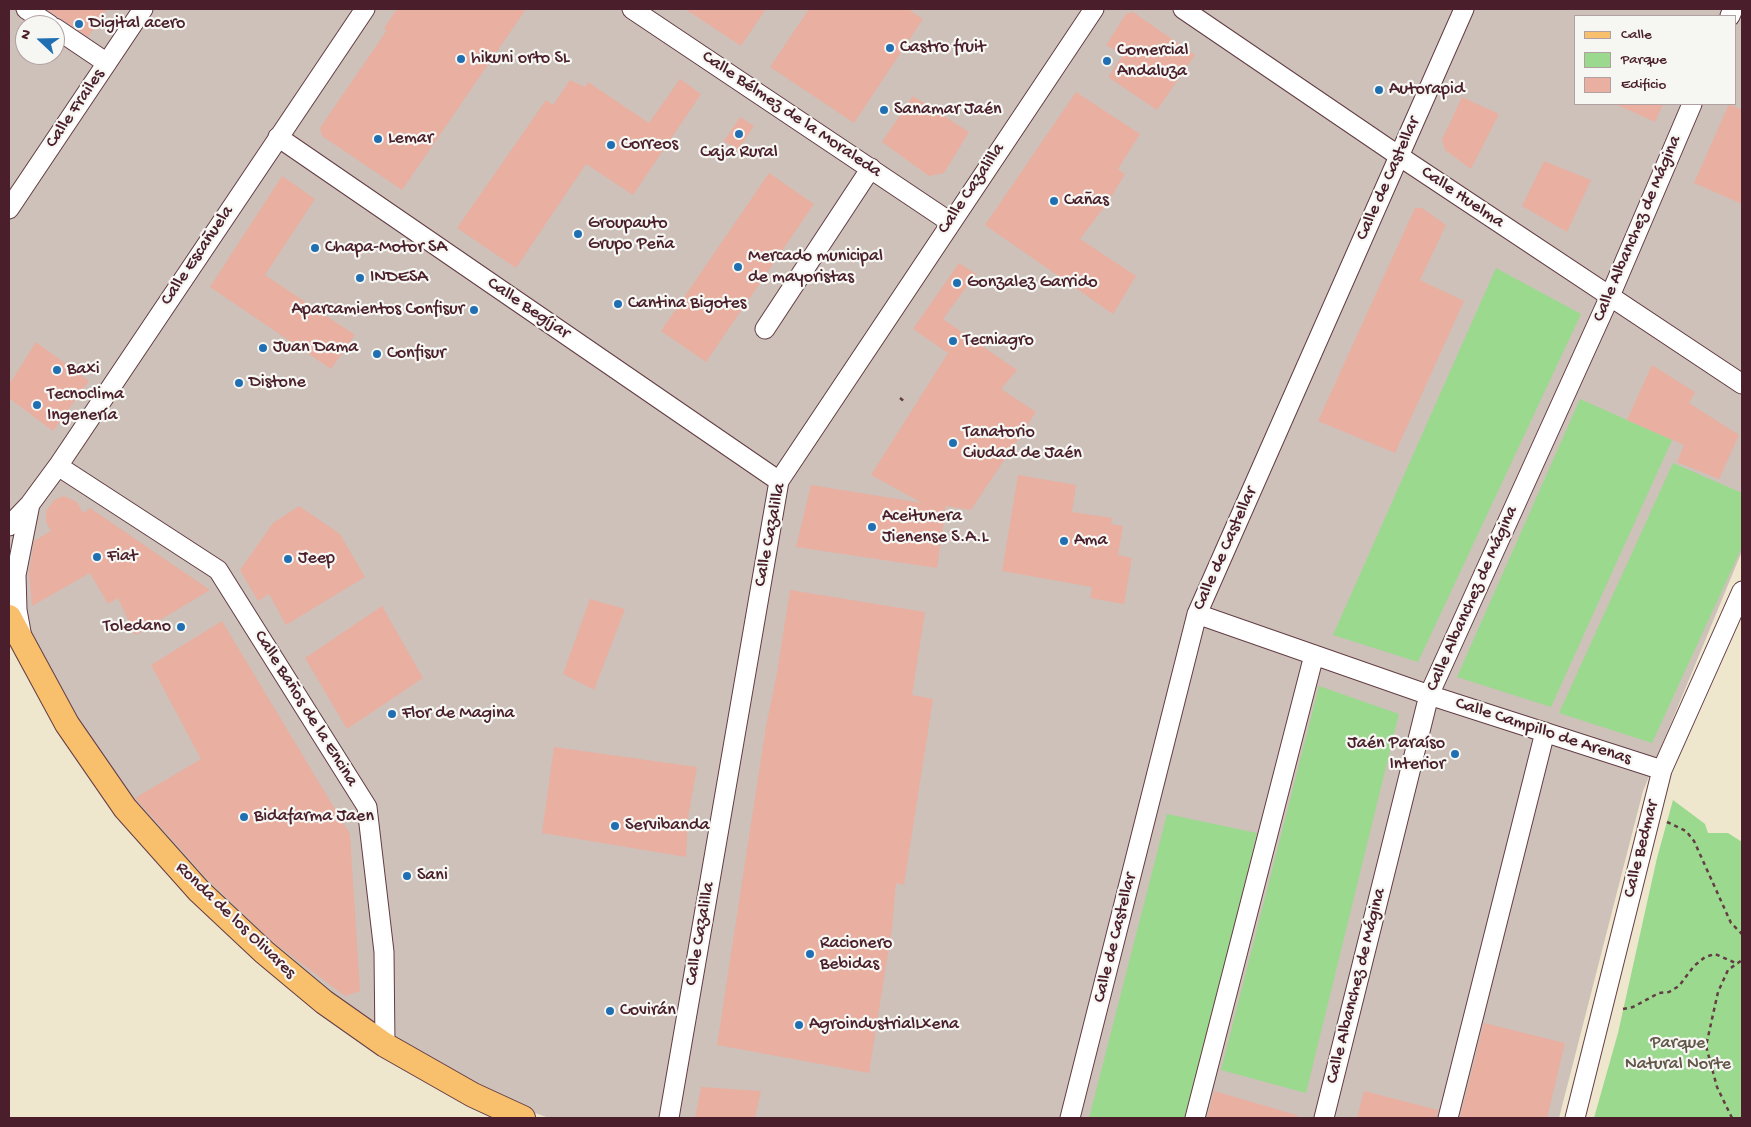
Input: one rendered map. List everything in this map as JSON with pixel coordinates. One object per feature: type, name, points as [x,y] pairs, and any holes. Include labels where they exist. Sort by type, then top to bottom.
[{"type":"main road","name":"Ronda de los Olivares","points":[[9,617],[23,646],[67,724],[125,808],[199,891],[264,952],[324,1002],[385,1045],[473,1095],[523,1118]]},
{"type":"street","name":"Calle Frailes","points":[[9,209],[143,9]]},
{"type":"street","name":"Calle Escañuela","points":[[9,526],[30,504],[58,466],[365,9]]},
{"type":"street","name":"Calle Bélmez de la Moraleda","points":[[632,9],[950,222]]},
{"type":"street","name":"Calle Cazalilla","points":[[669,1118],[779,481],[950,222],[1094,9]]},
{"type":"street","name":"Calle Huelma","points":[[1183,9],[1399,156],[1742,384]]},
{"type":"street","name":"Calle de Castellar","points":[[1070,1118],[1197,614],[1464,9]]},
{"type":"street","points":[[65,35],[106,62]]},
{"type":"street","name":"Calle Albanchez de Mágina","points":[[1324,1118],[1429,695],[1610,296],[1692,105]]},
{"type":"street","name":"Calle Begíjar","points":[[278,137],[779,481]]},
{"type":"street","points":[[765,329],[871,168]]},
{"type":"street","name":"Calle Baños de la Encina","points":[[58,466],[218,570],[367,808],[384,952],[385,1045]]},
{"type":"street","points":[[9,509],[30,504]]},
{"type":"street","name":"Calle Escañuela","points":[[23,646],[17,610],[16,575],[30,504]]},
{"type":"street","name":"Calle Bedmar","points":[[1575,1118],[1662,770],[1742,592]]},
{"type":"street","name":"Calle Campillo de Arenas","points":[[1197,614],[1429,695],[1662,770]]},
{"type":"street","points":[[1195,1118],[1314,655]]},
{"type":"street","points":[[1448,1118],[1544,732]]},
{"type":"path","points":[[900,398],[905,402]]},
{"type":"path","points":[[1667,822],[1686,831],[1694,841],[1731,923],[1742,934]]},
{"type":"path","points":[[1623,1009],[1634,1007],[1659,992],[1669,992],[1679,986],[1694,966],[1705,957],[1715,954],[1738,964]]},
{"type":"path","points":[[1732,1118],[1717,1087],[1706,1046],[1718,992],[1728,970],[1742,960]]},
{"type":"shaded area","points":[[9,9],[1742,9],[1742,551],[1643,791],[1559,1118],[549,1118],[448,1082],[303,987],[171,869],[9,618]]},
{"type":"green space","points":[[1496,268],[1581,314],[1418,662],[1333,635]]},
{"type":"green space","points":[[1580,399],[1672,440],[1551,707],[1457,677]]},
{"type":"green space","points":[[1673,463],[1742,493],[1742,547],[1652,743],[1559,713]]},
{"type":"green space","points":[[1319,686],[1399,714],[1306,1093],[1221,1070]]},
{"type":"green space","name":"Parque Natural Norte","points":[[1673,800],[1705,824],[1708,833],[1728,833],[1742,842],[1742,1118],[1594,1118],[1618,1033],[1657,858]]},
{"type":"green space","points":[[1167,814],[1257,833],[1187,1118],[1089,1118]]},
{"type":"building","name":"Digital acero","points":[[46,9],[107,9],[88,37],[65,22],[65,15],[55,15]]},
{"type":"building","points":[[397,9],[526,9],[402,190],[322,136],[320,128],[387,30],[384,28]]},
{"type":"building","points":[[685,9],[766,9],[741,46]]},
{"type":"building","points":[[809,9],[908,9],[923,19],[854,123],[770,67]]},
{"type":"building","points":[[1133,12],[1195,55],[1157,110],[1108,77],[1123,55],[1106,45],[1126,14]]},
{"type":"building","points":[[680,79],[701,94],[633,195],[586,164],[516,268],[457,228],[546,100],[553,105],[570,80],[585,87],[588,82],[649,123]]},
{"type":"building","points":[[1076,92],[1140,134],[1118,169],[1125,174],[1108,202],[1080,239],[1136,276],[1113,314],[985,225]]},
{"type":"building","points":[[913,96],[969,132],[944,173],[929,176],[882,142]]},
{"type":"building","points":[[1462,97],[1499,114],[1471,169],[1445,150],[1442,140]]},
{"type":"building","points":[[1617,105],[1663,105],[1655,122]]},
{"type":"building","points":[[1729,105],[1742,110],[1742,204],[1694,183]]},
{"type":"building","name":"Caja Rural","points":[[740,117],[754,126],[738,150],[724,141]]},
{"type":"building","points":[[1544,161],[1591,180],[1567,232],[1522,206]]},
{"type":"building","name":"Mercado municipal de mayoristas","points":[[769,173],[814,204],[706,362],[661,331]]},
{"type":"building","points":[[282,176],[315,199],[265,275],[355,335],[331,369],[210,287]]},
{"type":"building","points":[[1415,208],[1422,208],[1446,225],[1420,280],[1464,301],[1395,453],[1318,421]]},
{"type":"building","points":[[959,263],[976,274],[943,319],[1017,370],[1001,389],[1036,412],[971,510],[946,506],[937,568],[796,547],[811,485],[922,503],[871,475],[948,353],[913,329]]},
{"type":"building","points":[[36,342],[89,381],[53,431],[9,398],[9,385]]},
{"type":"building","points":[[1652,365],[1695,392],[1689,403],[1739,435],[1719,479],[1677,462],[1684,445],[1627,420]]},
{"type":"building","name":"Ama","points":[[1018,475],[1076,485],[1072,512],[1112,518],[1111,524],[1123,526],[1118,555],[1132,558],[1124,604],[1090,598],[1092,587],[1002,571]]},
{"type":"building","name":"Fiat","points":[[64,496],[77,502],[83,513],[90,508],[210,590],[135,635],[118,598],[108,604],[90,573],[32,606],[29,573],[34,541],[51,531],[46,522],[46,511],[54,500]]},
{"type":"building","name":"Jeep","points":[[299,506],[340,534],[365,577],[286,625],[269,594],[258,601],[240,570],[273,523]]},
{"type":"building","points":[[790,590],[925,612],[912,695],[933,699],[904,885],[896,883],[892,928],[869,1073],[717,1045],[766,726],[777,673]]},
{"type":"building","points":[[590,599],[625,609],[594,690],[563,674]]},
{"type":"building","points":[[382,606],[423,678],[347,729],[305,658]]},
{"type":"building","name":"Bidafarma Jaen","points":[[222,621],[350,834],[360,991],[345,996],[273,942],[209,881],[135,798],[201,759],[151,665]]},
{"type":"building","points":[[554,747],[697,767],[688,818],[686,857],[542,833]]},
{"type":"building","points":[[1484,1023],[1565,1043],[1547,1118],[1460,1117]]},
{"type":"building","points":[[701,1087],[761,1091],[755,1118],[695,1118]]},
{"type":"building","points":[[1214,1091],[1297,1115],[1297,1118],[1207,1118]]},
{"type":"building","points":[[1364,1091],[1438,1110],[1437,1118],[1357,1118]]},
{"type":"place","name":"Digital acero","points":[[79,24]]},
{"type":"place","name":"Castro fruit","points":[[890,48]]},
{"type":"place","name":"hikuni orto SL","points":[[461,59]]},
{"type":"place","name":"Comercial Andaluza","points":[[1107,61]]},
{"type":"place","name":"Autorapid","points":[[1379,90]]},
{"type":"place","name":"Sanamar Jaén","points":[[884,110]]},
{"type":"place","name":"Caja Rural","points":[[739,134]]},
{"type":"place","name":"Lemar","points":[[378,139]]},
{"type":"place","name":"Correos","points":[[611,145]]},
{"type":"place","name":"Cañas","points":[[1054,201]]},
{"type":"place","name":"Groupauto Grupo Peña","points":[[578,234]]},
{"type":"place","name":"Chapa-Motor SA","points":[[315,248]]},
{"type":"place","name":"Mercado municipal de mayoristas","points":[[738,267]]},
{"type":"place","name":"INDESA","points":[[360,278]]},
{"type":"place","name":"Gonzalez Garrido","points":[[957,283]]},
{"type":"place","name":"Cantina Bigotes","points":[[618,304]]},
{"type":"place","name":"Aparcamientos Confisur","points":[[474,310]]},
{"type":"place","name":"Tecniagro","points":[[953,341]]},
{"type":"place","name":"Juan Dama","points":[[263,348]]},
{"type":"place","name":"Confisur","points":[[377,354]]},
{"type":"place","name":"Baxi","points":[[57,370]]},
{"type":"place","name":"Distone","points":[[239,383]]},
{"type":"place","name":"Tecnoclima Ingenería","points":[[37,405]]},
{"type":"place","name":"Tanatorio Ciudad de Jaén","points":[[953,443]]},
{"type":"place","name":"Aceitunera Jienense S.A.L","points":[[872,527]]},
{"type":"place","name":"Ama","points":[[1064,541]]},
{"type":"place","name":"Fiat","points":[[97,557]]},
{"type":"place","name":"Jeep","points":[[288,559]]},
{"type":"place","name":"Toledano","points":[[181,627]]},
{"type":"place","name":"Flor de Magina","points":[[392,714]]},
{"type":"place","name":"Jaén Paraíso Interior","points":[[1455,754]]},
{"type":"place","name":"Bidafarma Jaen","points":[[244,817]]},
{"type":"place","name":"Servibanda","points":[[615,826]]},
{"type":"place","name":"Sani","points":[[407,876]]},
{"type":"place","name":"Racionero Bebidas","points":[[810,954]]},
{"type":"place","name":"Covirán","points":[[610,1011]]},
{"type":"place","name":"AgroindustrialLxena","points":[[799,1025]]}]
